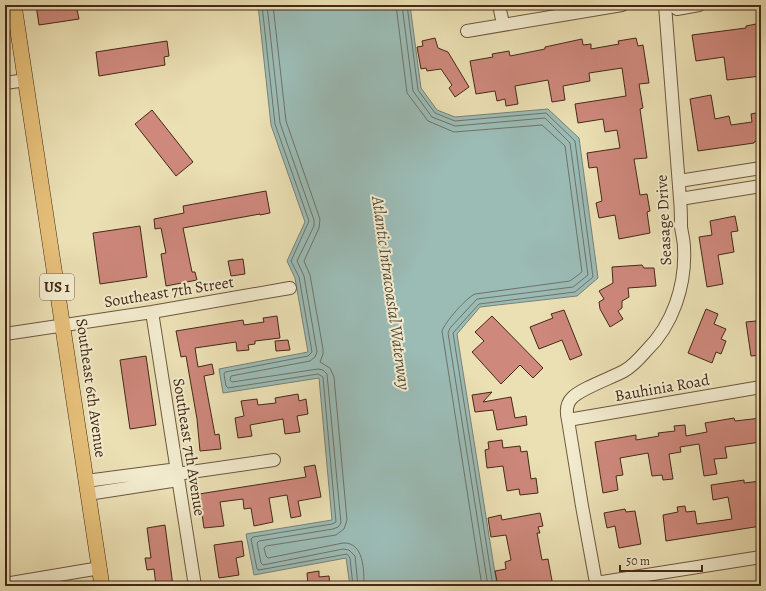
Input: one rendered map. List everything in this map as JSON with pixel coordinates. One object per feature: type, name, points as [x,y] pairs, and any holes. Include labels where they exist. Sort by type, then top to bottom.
[{"type":"main road","name":"Southeast 6th Avenue","points":[[14,5],[102,586]]},
{"type":"street","points":[[499,5],[503,24]]},
{"type":"street","points":[[467,31],[622,5]]},
{"type":"street","name":"Seasage Drive","points":[[601,584],[582,506],[566,414],[567,406],[572,398],[633,366],[652,346],[666,324],[678,300],[682,277],[684,248],[681,228],[679,181],[665,5]]},
{"type":"street","points":[[673,5],[677,9],[699,5]]},
{"type":"street","points":[[5,83],[26,80]]},
{"type":"street","points":[[679,181],[761,168]]},
{"type":"street","points":[[680,199],[761,186]]},
{"type":"street","name":"Southeast 7th Street","points":[[5,334],[152,312],[290,288]]},
{"type":"street","name":"Southeast 7th Avenue","points":[[152,312],[195,586]]},
{"type":"street","name":"Bauhinia Road","points":[[568,420],[761,387]]},
{"type":"street","points":[[87,488],[172,481],[178,474],[274,460]]},
{"type":"street","points":[[601,584],[761,557]]},
{"type":"street","points":[[5,584],[100,568]]},
{"type":"water","name":"Atlantic Intracoastal Waterway","points":[[258,5],[410,5],[421,88],[437,110],[455,117],[548,109],[579,138],[598,278],[577,296],[480,307],[457,334],[497,586],[350,586],[346,558],[254,575],[246,534],[332,520],[319,378],[223,393],[219,369],[308,352],[295,278],[287,261],[305,222],[271,125]]},
{"type":"building","points":[[36,5],[76,5],[79,19],[39,25]]},
{"type":"building","points":[[761,23],[761,76],[727,80],[724,57],[696,61],[692,35],[746,28],[746,26]]},
{"type":"building","points":[[435,38],[438,48],[448,52],[469,87],[455,97],[449,88],[452,85],[441,69],[427,71],[426,68],[421,69],[417,47],[423,46],[422,41]]},
{"type":"building","points":[[636,38],[638,46],[643,45],[649,83],[639,84],[643,108],[640,109],[647,158],[634,159],[640,195],[647,194],[650,211],[647,212],[650,233],[619,239],[615,215],[599,218],[596,203],[602,201],[597,167],[589,168],[587,153],[620,148],[617,130],[605,132],[603,119],[578,123],[575,104],[626,96],[622,68],[589,73],[590,81],[563,86],[565,100],[552,102],[548,80],[515,86],[518,104],[506,106],[505,99],[497,101],[495,91],[476,94],[470,61],[493,57],[492,54],[509,51],[510,56],[545,49],[545,47],[582,39],[583,45],[591,44],[591,49],[619,44],[618,41]]},
{"type":"building","points":[[167,41],[169,56],[164,57],[165,65],[99,76],[96,52]]},
{"type":"building","points":[[711,95],[715,119],[729,116],[731,125],[752,122],[751,114],[761,112],[761,140],[754,143],[698,151],[690,99]]},
{"type":"building","points":[[152,110],[193,162],[176,176],[135,124]]},
{"type":"building","points":[[266,191],[270,213],[183,228],[192,272],[195,272],[197,280],[166,286],[161,254],[166,253],[161,228],[155,229],[154,219],[184,213],[183,206]]},
{"type":"building","points":[[735,216],[738,231],[731,232],[734,252],[718,255],[723,284],[707,287],[699,237],[712,235],[710,221]]},
{"type":"building","points":[[140,226],[147,277],[100,284],[93,233]]},
{"type":"building","points":[[243,259],[245,274],[231,276],[228,261]]},
{"type":"building","points":[[642,265],[644,268],[654,268],[656,286],[628,288],[629,297],[622,301],[622,308],[618,311],[623,319],[610,327],[600,309],[599,302],[604,299],[599,291],[613,283],[612,267]]},
{"type":"building","points":[[706,309],[718,314],[714,324],[726,329],[721,339],[726,341],[721,354],[716,352],[712,363],[688,353]]},
{"type":"building","points":[[564,310],[582,355],[570,360],[562,340],[539,349],[530,327],[553,318],[551,314]]},
{"type":"building","points":[[277,316],[280,338],[255,341],[255,344],[248,345],[249,350],[237,351],[236,342],[195,348],[198,367],[212,364],[214,374],[204,376],[215,435],[219,434],[221,449],[200,451],[197,419],[186,356],[181,357],[176,331],[243,320],[244,325],[264,322],[263,318]]},
{"type":"building","points":[[492,316],[543,368],[533,378],[520,365],[501,384],[472,352],[484,341],[475,332]]},
{"type":"building","points":[[756,321],[758,330],[761,330],[761,355],[751,356],[746,322]]},
{"type":"building","points":[[288,340],[290,350],[276,351],[275,341]]},
{"type":"building","points":[[146,356],[156,425],[130,429],[120,360]]},
{"type":"building","points":[[492,392],[483,402],[511,397],[515,418],[526,416],[527,425],[497,430],[493,410],[475,412],[472,395]]},
{"type":"building","points":[[298,394],[299,401],[306,399],[308,414],[297,416],[300,432],[285,434],[283,419],[250,425],[252,436],[238,438],[235,418],[244,416],[241,401],[257,399],[258,405],[276,403],[275,398]]},
{"type":"building","points":[[734,418],[735,421],[761,418],[761,442],[725,447],[727,458],[714,459],[717,474],[704,476],[699,444],[680,447],[681,452],[669,454],[673,479],[663,480],[662,475],[652,476],[648,453],[620,458],[623,475],[616,476],[618,490],[603,493],[595,442],[636,435],[636,440],[659,436],[658,433],[675,431],[674,426],[685,425],[686,436],[707,432],[705,423]]},
{"type":"building","points":[[502,440],[503,448],[520,446],[521,452],[527,451],[531,479],[536,478],[538,493],[520,495],[519,489],[507,491],[503,466],[487,468],[485,450],[489,449],[488,442]]},
{"type":"building","points":[[315,465],[321,497],[298,501],[301,516],[291,518],[287,495],[269,498],[273,522],[254,526],[251,508],[244,509],[243,499],[220,502],[224,526],[204,528],[199,494],[306,477],[304,467]]},
{"type":"building","points":[[744,480],[744,483],[761,481],[761,526],[666,541],[663,515],[678,512],[677,507],[685,506],[686,512],[695,511],[697,524],[732,519],[728,497],[713,500],[711,485]]},
{"type":"building","points":[[625,509],[626,512],[635,511],[641,544],[619,548],[615,526],[607,528],[604,513]]},
{"type":"building","points":[[540,513],[543,526],[538,527],[540,533],[537,533],[542,560],[548,559],[553,586],[498,586],[495,571],[506,569],[505,562],[511,560],[506,535],[491,537],[488,518],[501,515],[502,520]]},
{"type":"building","points":[[165,525],[173,586],[156,586],[154,569],[147,570],[145,558],[151,558],[147,528]]},
{"type":"building","points":[[242,541],[244,556],[236,558],[239,575],[219,578],[214,545]]},
{"type":"building","points":[[319,571],[319,577],[329,576],[330,586],[308,586],[307,573]]}]
